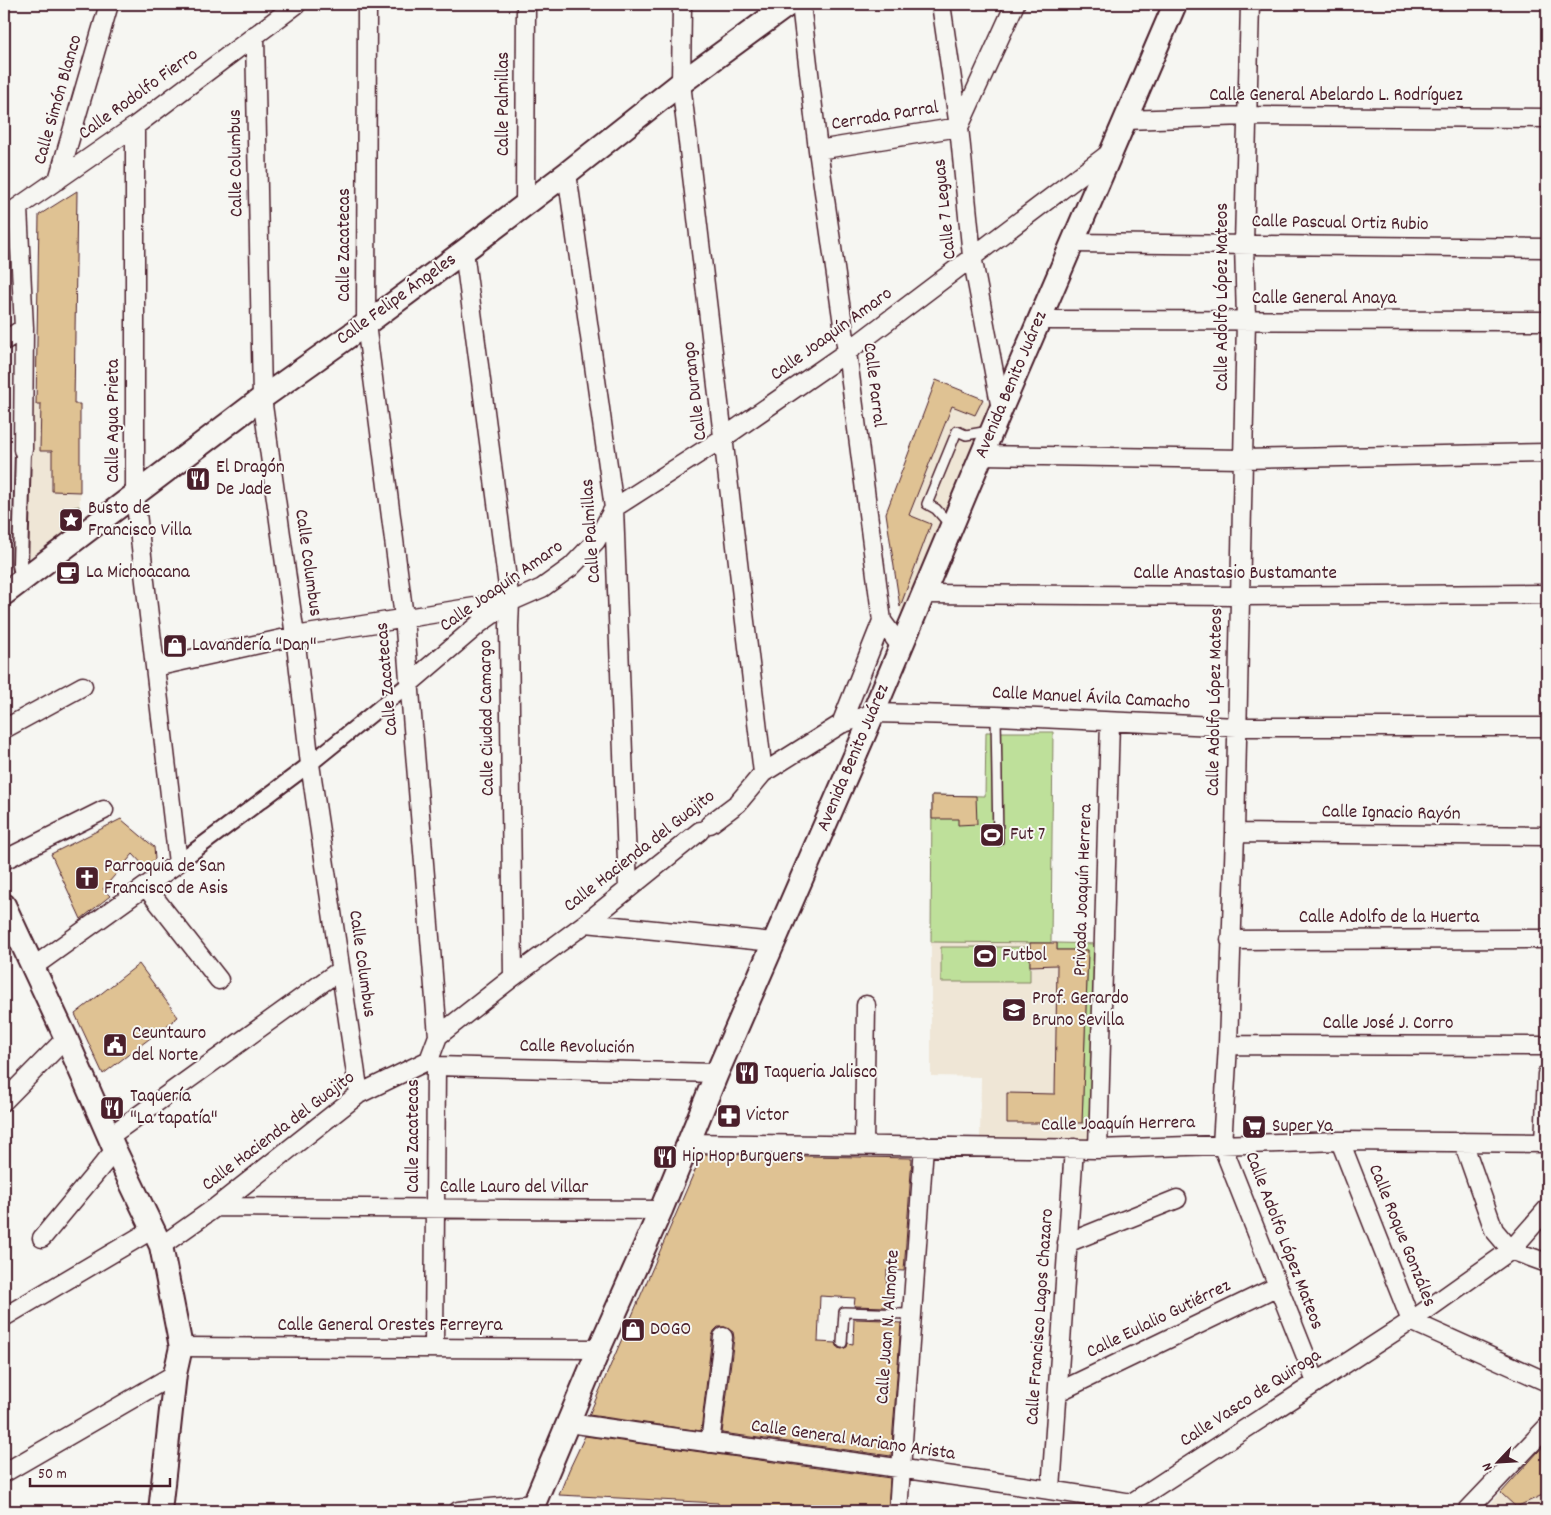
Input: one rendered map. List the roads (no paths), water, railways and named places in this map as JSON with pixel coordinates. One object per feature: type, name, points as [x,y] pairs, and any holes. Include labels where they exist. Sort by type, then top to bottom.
[{"type":"street","name":"Calle Simón Blanco","points":[[58,180],[109,4]]},
{"type":"street","points":[[270,23],[275,4]]},
{"type":"street","name":"Calle Rodolfo Fierro","points":[[11,213],[135,126],[297,4]]},
{"type":"street","name":"Calle Zacatecas","points":[[367,4],[366,324],[404,617],[438,1036],[432,1063],[435,1209],[434,1347]]},
{"type":"street","name":"Calle Palmillas","points":[[525,204],[526,4]]},
{"type":"street","name":"Calle Durango","points":[[682,4],[681,83],[763,773]]},
{"type":"street","name":"Calle Felipe Ángeles","points":[[4,594],[262,398],[464,251],[681,83],[789,4]]},
{"type":"street","name":"Calle Parral","points":[[800,4],[882,621],[901,647]]},
{"type":"street","name":"Calle 7 Leguas","points":[[941,4],[959,127],[972,256],[1001,409]]},
{"type":"street","points":[[959,127],[1015,4]]},
{"type":"street","name":"Avenida Benito Juárez","points":[[533,1508],[599,1349],[661,1210],[717,1073],[874,713],[992,430],[1175,4]]},
{"type":"street","name":"Calle Adolfo López Mateos","points":[[1250,4],[1244,244],[1246,320],[1235,833],[1228,1044],[1222,1145],[1316,1382]]},
{"type":"street","name":"Calle Columbus","points":[[256,35],[262,398],[295,636],[310,764],[359,1094]]},
{"type":"street","name":"Calle General Abelardo L. Rodríguez","points":[[1125,120],[1247,116],[1547,118]]},
{"type":"street","name":"Calle Agua Prieta","points":[[135,126],[135,496],[178,863]]},
{"type":"street","name":"Cerrada Parral","points":[[818,150],[959,127]]},
{"type":"street","name":"Calle Joaquín Amaro","points":[[33,967],[146,887],[310,764],[479,624],[510,602],[542,588],[571,567],[596,541],[614,508],[723,438],[847,352],[1111,152]]},
{"type":"street","name":"Calle Palmillas","points":[[567,173],[614,508],[628,889]]},
{"type":"street","points":[[11,213],[24,328],[20,565],[23,580]]},
{"type":"street","name":"Calle Pascual Ortiz Rubio","points":[[1072,243],[1547,248]]},
{"type":"street","name":"Calle Ciudad Camargo","points":[[464,251],[510,602],[508,626],[513,977]]},
{"type":"street","name":"Calle General Anaya","points":[[1040,320],[1547,321]]},
{"type":"street","points":[[4,341],[24,328]]},
{"type":"street","points":[[982,455],[1243,459],[1547,453]]},
{"type":"street","name":"Calle Anastasio Bustamante","points":[[923,594],[1240,596],[1547,594]]},
{"type":"street","points":[[155,666],[295,636],[404,617],[510,602]]},
{"type":"street","points":[[841,724],[882,621]]},
{"type":"street","points":[[4,729],[84,686]]},
{"type":"street","name":"Calle Hacienda del Guajito","points":[[438,1036],[586,923],[705,827],[738,803],[763,773],[841,724],[874,713]]},
{"type":"street","name":"Calle Manuel Ávila Camacho","points":[[874,713],[996,716],[1237,727],[1547,727]]},
{"type":"street","name":"Privada Joaquín Herrera","points":[[1098,1148],[1110,722]]},
{"type":"street","points":[[4,860],[104,810]]},
{"type":"street","name":"Calle Ignacio Rayón","points":[[1235,833],[1547,836]]},
{"type":"street","points":[[146,887],[218,980]]},
{"type":"street","points":[[7,920],[33,967],[157,1238],[181,1347],[175,1374],[160,1511]]},
{"type":"street","points":[[586,923],[774,942]]},
{"type":"street","name":"Calle Adolfo de la Huerta","points":[[1230,940],[1547,939]]},
{"type":"street","points":[[42,1238],[113,1143],[340,970]]},
{"type":"street","points":[[864,1145],[866,1005]]},
{"type":"street","points":[[4,1101],[66,1038]]},
{"type":"street","name":"Calle José J. Corro","points":[[1228,1044],[1547,1046]]},
{"type":"street","name":"Calle Hacienda del Guajito","points":[[4,1317],[216,1207],[359,1094],[432,1063]]},
{"type":"street","name":"Calle Revolución","points":[[432,1063],[717,1073]]},
{"type":"street","points":[[1546,1143],[1547,1074]]},
{"type":"street","name":"Calle Joaquín Herrera","points":[[688,1143],[1074,1148],[1340,1141],[1546,1143]]},
{"type":"street","name":"Calle Roque Gonzáles","points":[[1340,1141],[1411,1322],[1547,1382]]},
{"type":"street","points":[[1463,1142],[1494,1230],[1511,1250],[1547,1263]]},
{"type":"street","name":"Calle Juan N. Almonte","points":[[898,1511],[924,1146]]},
{"type":"street","name":"Calle Francisco Lagos Chazaro","points":[[1051,1490],[1066,1243],[1074,1148]]},
{"type":"street","points":[[1066,1243],[1177,1199]]},
{"type":"street","name":"Calle Lauro del Villar","points":[[216,1207],[661,1210]]},
{"type":"street","name":"Calle Vasco de Quiroga","points":[[1124,1507],[1411,1322],[1511,1250],[1547,1209]]},
{"type":"street","name":"Calle Eulalio Gutiérrez","points":[[1058,1392],[1278,1286]]},
{"type":"street","points":[[710,1443],[723,1337]]},
{"type":"street","name":"Calle General Orestes Ferreyra","points":[[181,1347],[599,1349]]},
{"type":"street","points":[[4,1472],[175,1374]]},
{"type":"street","name":"Calle General Mariano Arista","points":[[569,1423],[1051,1490],[1124,1507]]},
{"type":"street","points":[[1467,1511],[1547,1427]]},
{"type":"street","points":[[458,1511],[533,1508]]},
{"type":"lane","points":[[951,528],[945,517],[927,504],[957,431],[966,435],[992,430]]},
{"type":"lane","points":[[996,716],[998,841]]},
{"type":"lane","points":[[842,1343],[844,1312],[906,1314]]},
{"type":"place","name":"El Dragón De Jade","points":[[198,479]]},
{"type":"place","name":"Busto de Francisco Villa","points":[[71,520]]},
{"type":"place","name":"La Michoacana","points":[[68,573]]},
{"type":"place","name":"Lavandería \"Dan\"","points":[[175,646]]},
{"type":"place","name":"Fut 7","points":[[992,835]]},
{"type":"place","name":"Parroquia de San Francisco de Asis","points":[[87,878]]},
{"type":"place","name":"Futbol","points":[[985,956]]},
{"type":"place","name":"Prof. Gerardo Bruno Sevilla","points":[[1014,1010]]},
{"type":"place","name":"Ceuntauro del Norte","points":[[115,1045]]},
{"type":"place","name":"Taqueria Jalisco","points":[[747,1073]]},
{"type":"place","name":"Taquería \"La tapatía\"","points":[[112,1108]]},
{"type":"place","name":"Victor","points":[[729,1116]]},
{"type":"place","name":"Super Ya","points":[[1254,1127]]},
{"type":"place","name":"Hip Hop Burguers","points":[[665,1157]]},
{"type":"place","name":"DOGO","points":[[633,1330]]}]
